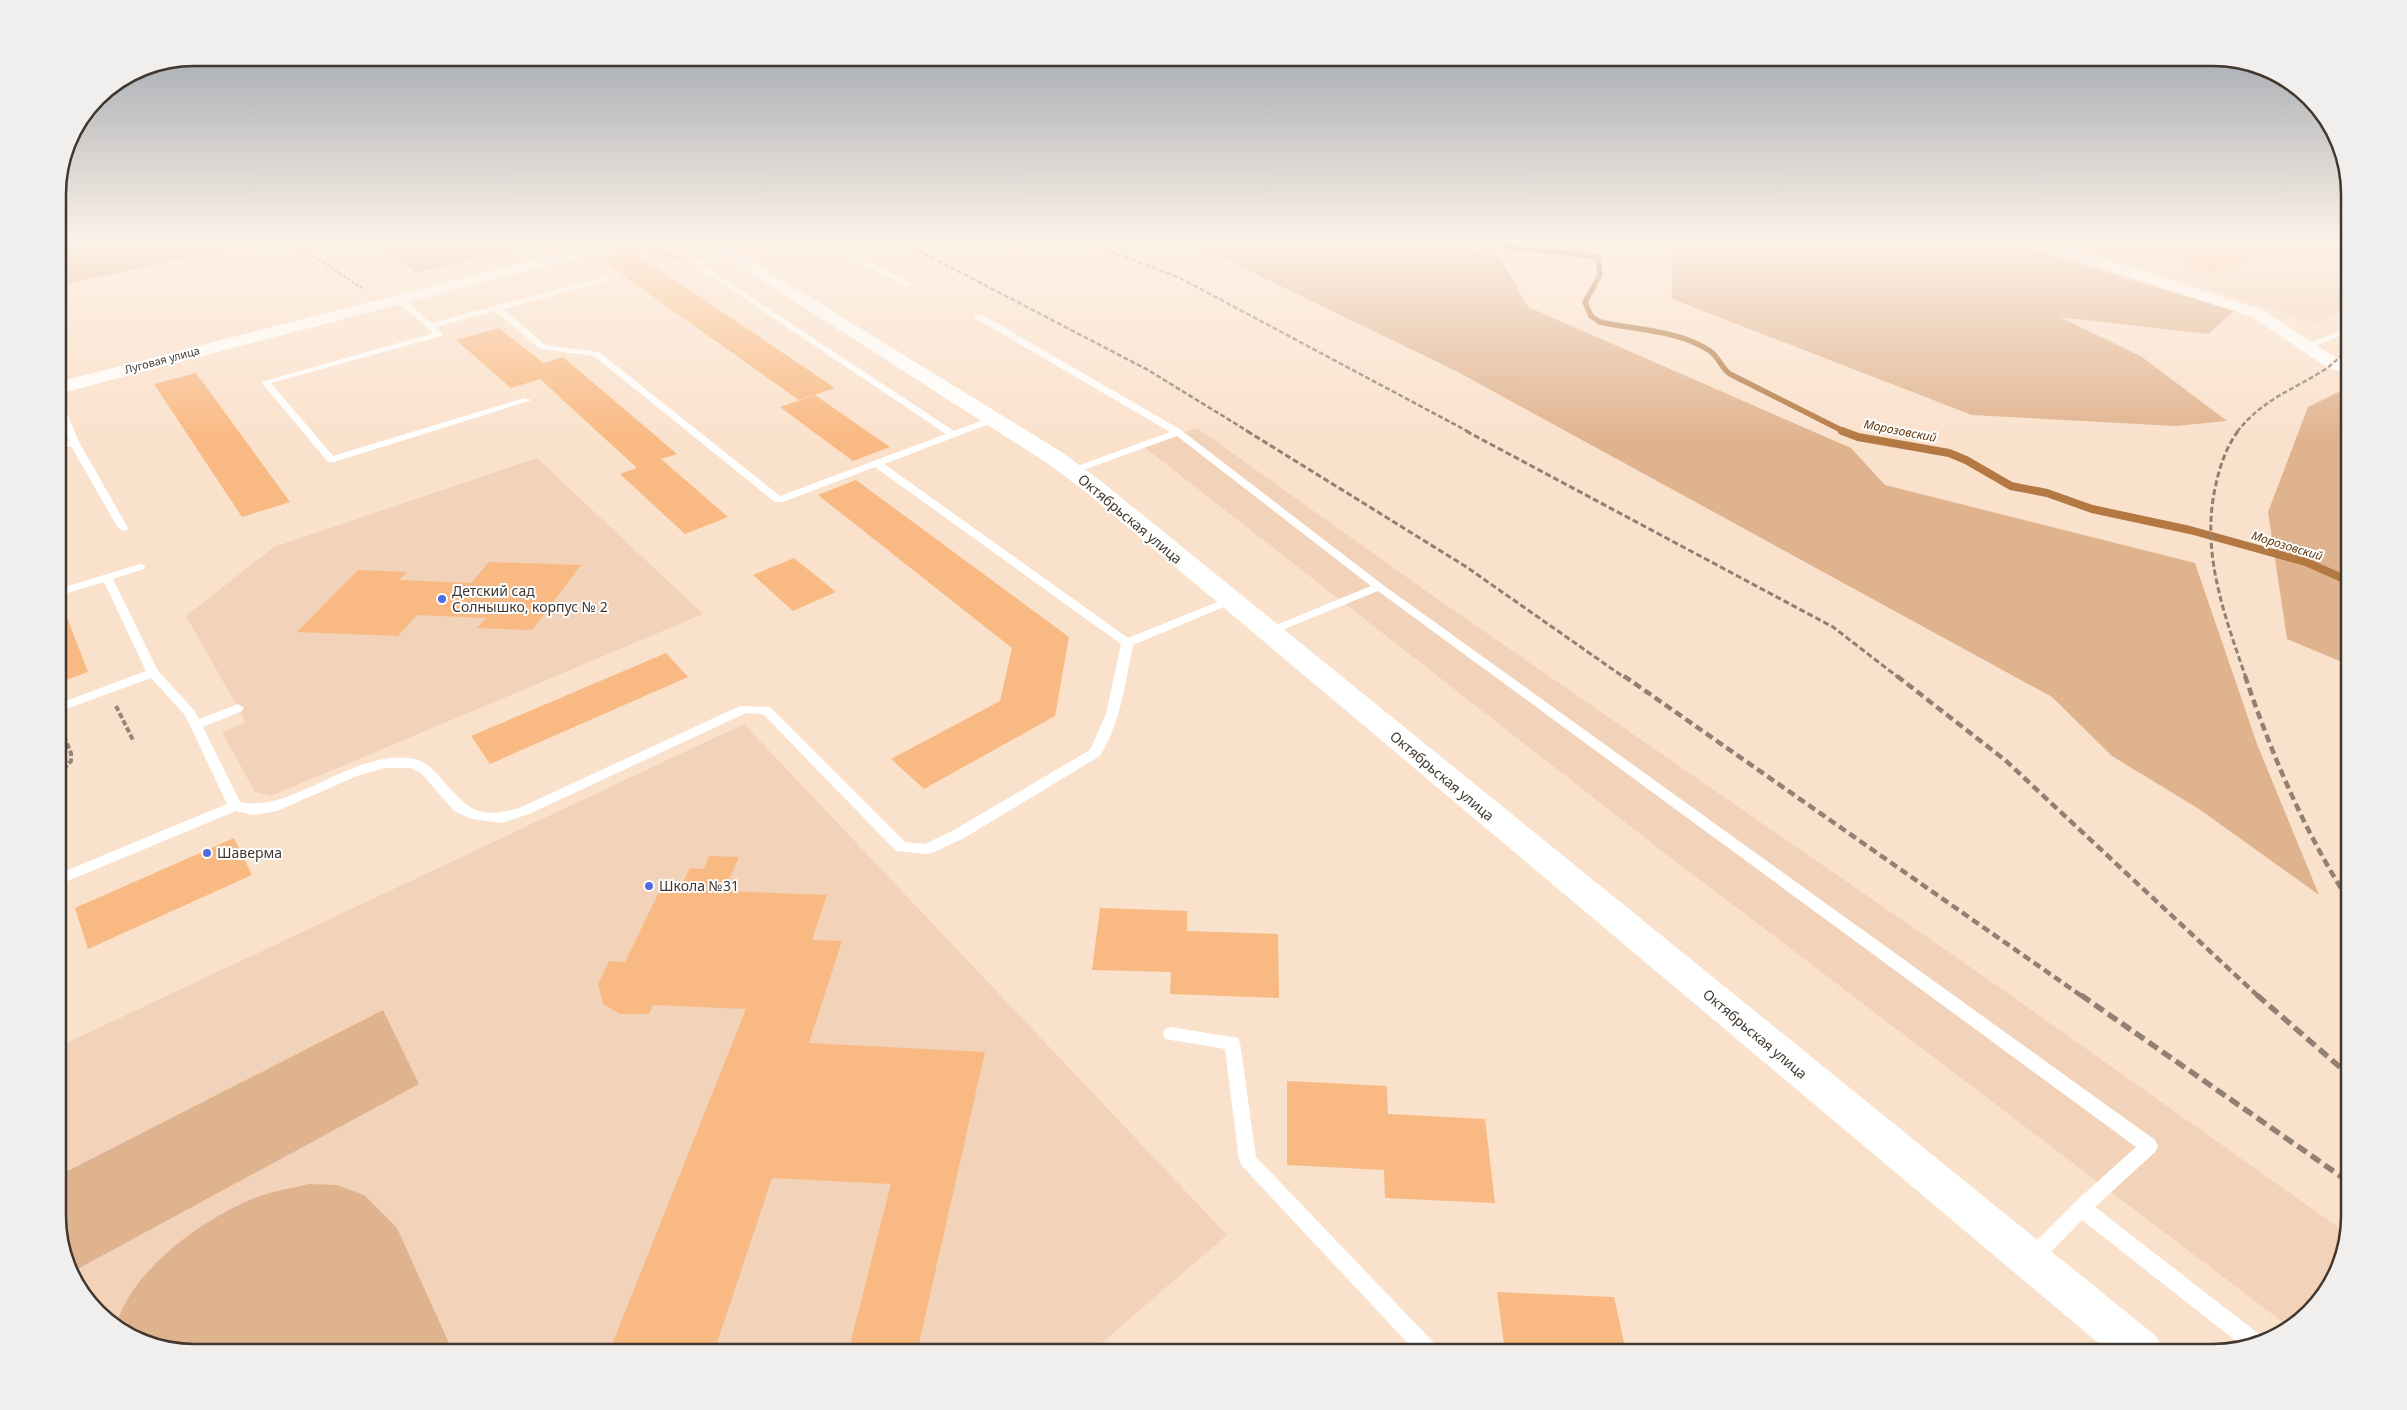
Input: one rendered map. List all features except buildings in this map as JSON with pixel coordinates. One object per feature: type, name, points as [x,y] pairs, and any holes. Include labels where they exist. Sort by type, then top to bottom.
[{"type":"main road","name":"Луговая улица","points":[[67,386],[362,309]]},
{"type":"main road","name":"Октябрьская улица","points":[[819,309],[1072,470],[2029,1261],[2123,1344]]},
{"type":"street","points":[[2242,309],[2256,314],[2340,366]]},
{"type":"lane","points":[[407,309],[439,334],[265,382],[331,460],[526,400]]},
{"type":"lane","points":[[429,326],[493,309]]},
{"type":"lane","points":[[497,309],[543,347],[596,354],[779,500],[994,419]]},
{"type":"lane","points":[[765,309],[953,434]]},
{"type":"lane","points":[[978,316],[1178,432],[1379,587],[2149,1146],[2081,1208],[2029,1261]]},
{"type":"lane","points":[[2307,346],[2340,332]]},
{"type":"lane","points":[[67,425],[74,442],[123,528]]},
{"type":"lane","points":[[1072,470],[1178,432]]},
{"type":"lane","points":[[67,444],[74,442]]},
{"type":"lane","points":[[876,463],[1127,644]]},
{"type":"lane","points":[[67,590],[140,567]]},
{"type":"lane","points":[[107,577],[153,674],[190,713],[235,806]]},
{"type":"lane","points":[[1268,632],[1379,587]]},
{"type":"lane","points":[[1127,644],[1229,601]]},
{"type":"lane","points":[[67,876],[235,806],[253,810],[276,806],[352,773],[384,764],[412,763],[426,770],[459,808],[477,816],[502,818],[533,807],[744,709],[766,710],[901,846],[927,849],[959,834],[1095,753],[1105,738],[1112,720],[1127,644]]},
{"type":"lane","points":[[67,705],[153,674]]},
{"type":"lane","points":[[196,724],[238,708]]},
{"type":"lane","points":[[1172,1034],[1232,1043],[1248,1160],[1420,1344]]},
{"type":"lane","points":[[2081,1208],[2249,1338]]},
{"type":"path","points":[[67,744],[71,754],[71,760],[67,765]]},
{"type":"shaded area","points":[[1327,309],[1532,309],[1851,448],[1885,485],[2195,563],[2257,744],[2319,895],[2199,809],[2112,756],[2052,697],[1456,371]]},
{"type":"shaded area","points":[[1697,309],[2227,309],[2234,311],[2208,334],[2060,317],[2142,357],[2227,421],[2175,426],[1972,415]]},
{"type":"shaded area","points":[[2269,309],[2340,309],[2340,312],[2314,323]]},
{"type":"shaded area","points":[[2340,391],[2340,661],[2287,639],[2268,512],[2308,407]]},
{"type":"shaded area","points":[[1197,428],[1436,598],[1989,980],[2340,1229],[2331,1265],[2324,1280],[2314,1294],[2283,1323],[1662,851],[1144,447]]},
{"type":"shaded area","points":[[537,458],[703,614],[271,796],[255,792],[222,732],[246,722],[186,616],[274,547]]},
{"type":"shaded area","name":"Школа №31","points":[[744,724],[1227,1235],[1100,1344],[177,1343],[145,1334],[130,1327],[116,1317],[93,1294],[83,1280],[76,1265],[69,1241],[67,1224],[67,1043]]},
{"type":"shaded area","points":[[383,1010],[419,1084],[78,1269],[69,1241],[67,1224],[67,1171]]},
{"type":"shaded area","points":[[309,1184],[337,1185],[364,1195],[397,1228],[449,1344],[177,1343],[145,1334],[119,1319],[125,1304],[138,1284],[173,1247],[215,1217],[257,1197]]},
{"type":"waterway","name":"Морозовский","points":[[1588,309],[1591,316],[1600,322],[1671,335],[1698,344],[1713,353],[1724,369],[1730,374],[1845,432]]},
{"type":"waterway","name":"Морозовский","points":[[1842,431],[1858,437],[1949,453],[1966,460],[2011,486],[2047,493],[2092,509],[2190,530],[2306,562],[2340,577]]},
{"type":"railway","points":[[1030,309],[1148,370],[1249,432]]},
{"type":"railway","points":[[1238,309],[1469,432]]},
{"type":"railway","points":[[2237,432],[2267,403],[2324,370],[2340,358]]},
{"type":"railway","points":[[1247,431],[1465,566],[1625,678]]},
{"type":"railway","points":[[1466,431],[1833,627],[1899,678]]},
{"type":"railway","points":[[2238,431],[2227,449],[2218,477],[2212,509],[2211,534],[2217,582],[2246,678]]},
{"type":"railway","points":[[1624,676],[2083,997]]},
{"type":"railway","points":[[1897,676],[2005,760],[2259,997]]},
{"type":"railway","points":[[2245,676],[2266,735],[2290,792],[2303,820],[2341,887]]},
{"type":"railway","points":[[2081,995],[2341,1176]]},
{"type":"railway","points":[[2257,995],[2341,1068]]},
{"type":"place","name":"Детский сад Солнышко, корпус № 2","points":[[442,599]]},
{"type":"place","name":"Шаверма","points":[[207,853]]},
{"type":"place","name":"Школа №31","points":[[649,886]]}]
